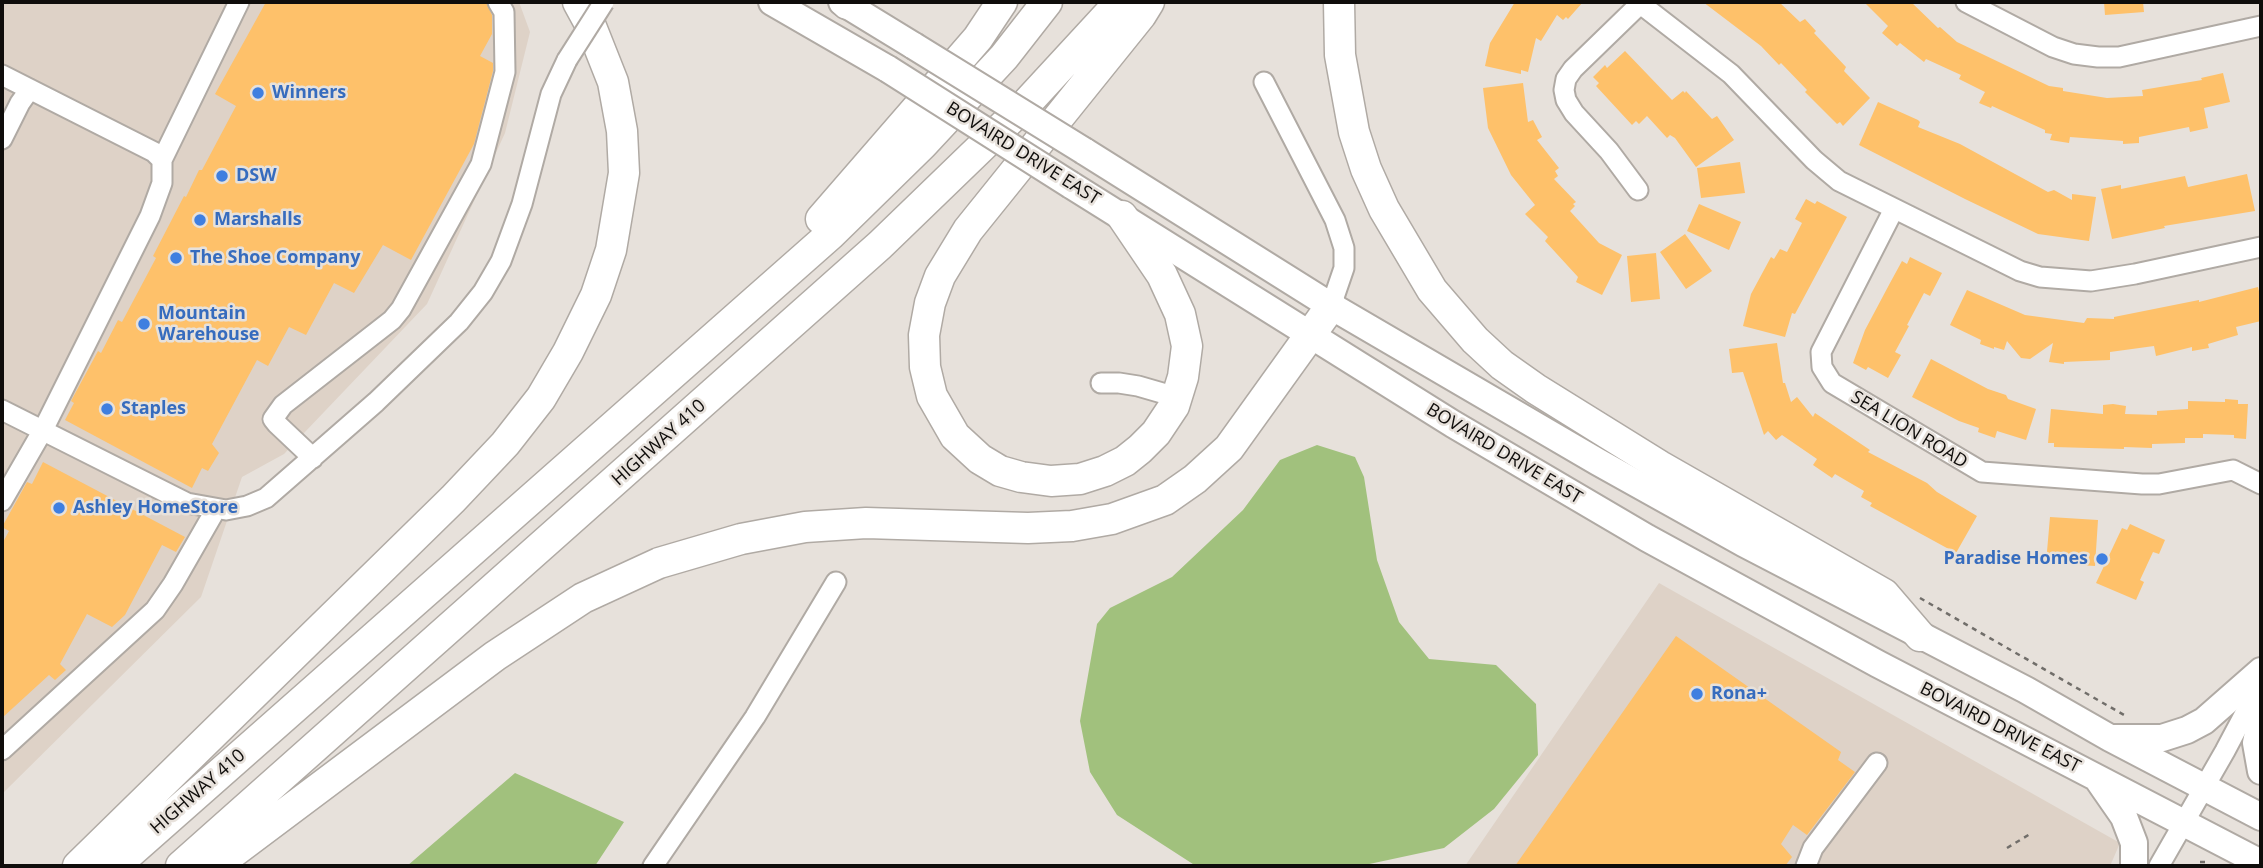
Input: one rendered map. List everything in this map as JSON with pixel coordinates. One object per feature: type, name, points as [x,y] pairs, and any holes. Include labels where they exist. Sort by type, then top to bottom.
[{"type":"highway","points":[[78,866],[506,444],[541,398],[568,352],[596,295],[611,250],[624,173],[622,131],[613,82],[590,24],[578,2]]},
{"type":"highway","points":[[789,272],[799,244],[978,38],[1002,2]]},
{"type":"highway","name":"HIGHWAY 410","points":[[115,866],[789,272],[922,145],[1004,57],[1047,2]]},
{"type":"highway","name":"HIGHWAY 410","points":[[181,866],[880,245],[1026,104],[1120,2]]},
{"type":"highway","points":[[1122,216],[1162,275],[1180,314],[1187,346],[1183,377],[1174,406],[1156,433],[1125,461],[1105,471],[1080,479],[1051,481],[1000,471],[980,459],[955,436],[932,396],[925,367],[924,335],[930,303],[940,276],[968,229],[1149,2]]},
{"type":"highway","points":[[1339,2],[1340,55],[1354,132],[1366,169],[1384,209],[1425,280],[1475,341],[1502,365],[1547,396],[1660,466],[1884,594],[1920,636]]},
{"type":"highway","points":[[215,866],[495,656],[583,598],[659,563],[741,540],[805,527],[866,523],[1028,528],[1072,526],[1112,519],[1165,500],[1195,479],[1229,448],[1331,306]]},
{"type":"main road","name":"BOVAIRD DRIVE EAST","points":[[772,2],[888,69],[1453,424],[1659,545],[1878,664],[2261,863]]},
{"type":"main road","name":"BOVAIRD DRIVE EAST","points":[[845,3],[1331,306],[1598,462],[1743,543],[2026,690],[2109,738],[2261,817]]},
{"type":"main road","points":[[2109,738],[2162,738],[2187,730],[2204,721],[2261,671]]},
{"type":"main road","points":[[2261,719],[2256,743],[2261,771]]},
{"type":"main road","points":[[2096,777],[2124,817],[2134,843],[2134,866]]},
{"type":"street","points":[[2,501],[43,430],[150,216],[162,183],[162,160],[239,2]]},
{"type":"street","points":[[313,458],[273,419],[283,405],[397,314],[481,164],[505,72],[505,12],[498,2]]},
{"type":"street","points":[[2,410],[187,503],[226,510],[247,506],[266,498],[450,331],[483,292],[501,261],[522,204],[551,94],[567,60],[604,2]]},
{"type":"street","points":[[1966,2],[1989,7],[2053,47],[2074,54],[2098,57],[2119,57],[2261,26]]},
{"type":"street","points":[[1638,190],[1609,150],[1574,113],[1566,100],[1564,90],[1566,79],[1573,69],[1639,3],[1731,74],[1839,181],[2020,271],[2064,281],[2114,278],[2261,247]]},
{"type":"street","points":[[2,75],[154,152],[162,160]]},
{"type":"street","points":[[1264,82],[1335,220],[1344,248],[1344,268],[1331,306]]},
{"type":"street","points":[[2,139],[30,89]]},
{"type":"street","name":"SEA LION ROAD","points":[[1894,209],[1821,352],[1822,367],[1832,383],[1982,472],[2159,484],[2233,470],[2261,484]]},
{"type":"street","points":[[1101,383],[1138,386],[1176,397]]},
{"type":"street","points":[[2,750],[155,610],[216,509]]},
{"type":"street","points":[[653,866],[755,717],[836,582]]},
{"type":"street","points":[[2159,866],[2261,683]]},
{"type":"street","points":[[1806,866],[1813,848],[1877,763]]},
{"type":"path","points":[[2007,848],[2030,834]]},
{"type":"path","points":[[2200,862],[2208,862],[2211,866]]},
{"type":"shaded area","points":[[2,2],[519,2],[530,32],[505,133],[427,304],[284,454],[242,477],[201,597],[2,794]]},
{"type":"shaded area","points":[[1659,583],[2120,843],[2110,866],[1465,866]]},
{"type":"green space","points":[[1317,445],[1355,457],[1364,477],[1377,560],[1399,622],[1429,659],[1496,665],[1536,704],[1538,755],[1494,809],[1444,848],[1360,866],[1196,866],[1117,815],[1090,772],[1080,721],[1097,624],[1110,608],[1172,577],[1243,510],[1280,460]]},
{"type":"green space","points":[[515,773],[624,822],[595,866],[407,866]]},
{"type":"building","points":[[266,2],[486,2],[492,15],[492,34],[480,56],[493,63],[493,71],[474,144],[411,260],[383,245],[354,293],[334,283],[306,335],[289,327],[268,366],[257,360],[212,444],[219,453],[208,471],[202,468],[192,488],[65,420],[74,403],[71,401],[98,351],[101,353],[118,320],[122,322],[156,258],[153,256],[184,196],[186,197],[199,170],[202,170],[236,106],[215,94]]},
{"type":"building","points":[[1515,2],[1583,2],[1568,19],[1566,17],[1563,20],[1557,15],[1541,41],[1536,38],[1528,72],[1521,70],[1521,74],[1485,66],[1490,43]]},
{"type":"building","points":[[1703,2],[1779,2],[1800,22],[1805,19],[1816,31],[1814,33],[1846,67],[1844,71],[1870,98],[1843,126],[1840,122],[1837,124],[1781,63],[1779,65],[1761,46]]},
{"type":"building","points":[[1864,2],[1911,2],[1957,42],[2049,86],[2063,88],[2063,91],[2107,98],[2143,96],[2142,90],[2202,80],[2201,78],[2223,73],[2230,102],[2204,108],[2208,128],[2190,132],[2189,127],[2139,137],[2139,143],[2123,144],[2123,141],[2070,137],[2069,143],[2050,140],[2052,134],[2045,133],[2045,130],[1992,106],[1991,108],[1979,103],[1985,92],[1959,79],[1961,75],[1926,59],[1924,62],[1900,43],[1897,46],[1882,33],[1888,26]]},
{"type":"building","points":[[2104,2],[2143,2],[2144,12],[2105,15]]},
{"type":"building","points":[[1625,51],[1672,100],[1686,91],[1712,119],[1717,116],[1734,140],[1696,167],[1675,138],[1670,135],[1667,138],[1647,116],[1639,124],[1636,121],[1632,125],[1596,86],[1599,83],[1593,77]]},
{"type":"building","points":[[1523,83],[1528,122],[1533,120],[1542,137],[1537,140],[1559,168],[1555,171],[1558,176],[1554,179],[1576,202],[1570,211],[1599,243],[1622,255],[1602,295],[1576,282],[1578,277],[1545,241],[1548,237],[1525,214],[1535,205],[1511,175],[1488,128],[1483,88]]},
{"type":"building","points":[[1878,102],[1918,120],[1918,127],[1960,144],[2048,192],[2054,190],[2072,200],[2072,194],[2096,197],[2089,241],[2038,234],[1859,145]]},
{"type":"building","points":[[1740,162],[1745,193],[1701,198],[1697,168]]},
{"type":"building","points":[[2247,174],[2255,211],[2164,226],[2165,228],[2112,239],[2101,189],[2121,185],[2121,189],[2185,176],[2188,187]]},
{"type":"building","points":[[1806,199],[1815,204],[1817,201],[1847,217],[1795,314],[1792,313],[1785,337],[1743,326],[1751,294],[1771,257],[1774,259],[1780,249],[1787,252],[1802,223],[1795,219]]},
{"type":"building","points":[[1699,204],[1741,222],[1729,250],[1687,231]]},
{"type":"building","points":[[1685,234],[1712,271],[1686,289],[1660,252]]},
{"type":"building","points":[[1656,253],[1660,299],[1631,302],[1627,256]]},
{"type":"building","points":[[1910,257],[1942,273],[1930,296],[1924,293],[1907,325],[1909,326],[1895,352],[1901,355],[1888,378],[1868,367],[1866,370],[1853,363],[1865,330],[1890,283],[1902,261],[1907,264]]},
{"type":"building","points":[[2258,287],[2261,321],[2236,327],[2238,335],[2208,344],[2209,348],[2192,351],[2192,347],[2156,356],[2154,346],[2110,352],[2110,360],[2064,364],[2049,362],[2053,343],[2030,359],[2021,358],[2007,341],[2004,350],[1994,349],[1980,344],[1981,340],[1950,325],[1967,290],[2025,315],[2084,323],[2087,318],[2114,319]]},
{"type":"building","points":[[1777,343],[1783,383],[1791,402],[1797,397],[1813,417],[1815,413],[1870,450],[1868,452],[1927,483],[1977,516],[1956,553],[1870,506],[1872,503],[1861,497],[1864,491],[1835,474],[1832,478],[1813,465],[1817,459],[1782,435],[1776,440],[1768,431],[1764,435],[1743,372],[1732,373],[1729,349]]},
{"type":"building","points":[[1931,359],[1988,389],[2006,395],[2008,399],[2036,409],[2026,440],[1997,431],[1995,438],[1978,432],[1979,428],[1912,397]]},
{"type":"building","points":[[2225,399],[2238,400],[2238,404],[2248,404],[2246,439],[2234,438],[2234,435],[2203,434],[2203,438],[2185,438],[2185,443],[2152,444],[2152,448],[2124,449],[2054,447],[2054,443],[2048,443],[2051,409],[2103,414],[2103,405],[2113,404],[2126,406],[2125,414],[2157,415],[2157,411],[2188,409],[2188,401],[2225,402]]},
{"type":"building","points":[[43,462],[185,537],[176,552],[162,545],[125,615],[112,627],[87,614],[60,664],[66,670],[55,680],[49,675],[2,718],[2,544],[9,531],[2,527],[27,482],[32,484]]},
{"type":"building","points":[[2050,517],[2098,520],[2095,566],[2046,563]]},
{"type":"building","points":[[2130,524],[2165,540],[2159,554],[2153,552],[2140,580],[2144,582],[2136,600],[2096,583],[2122,528],[2127,530]]},
{"type":"building","name":"Rona+","points":[[1676,636],[1841,752],[1838,760],[1855,772],[1807,835],[1793,825],[1781,844],[1792,857],[1785,866],[1515,866]]},
{"type":"place","name":"Winners","points":[[258,93]]},
{"type":"place","name":"DSW","points":[[222,176]]},
{"type":"place","name":"Marshalls","points":[[200,220]]},
{"type":"place","name":"The Shoe Company","points":[[176,258]]},
{"type":"place","name":"Mountain Warehouse","points":[[144,324]]},
{"type":"place","name":"Staples","points":[[107,409]]},
{"type":"place","name":"Ashley HomeStore","points":[[59,508]]},
{"type":"place","name":"Paradise Homes","points":[[2102,559]]},
{"type":"place","name":"Rona+","points":[[1697,694]]}]
